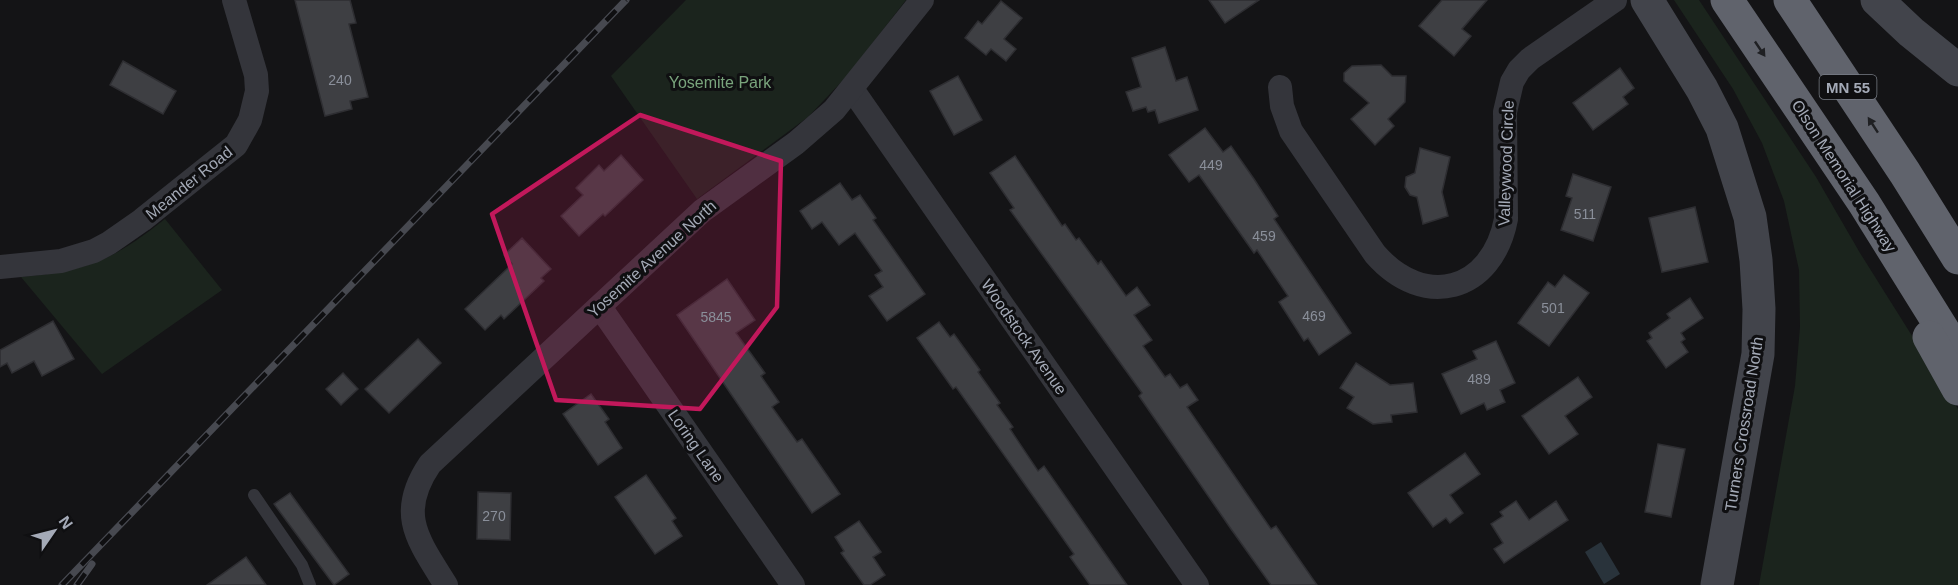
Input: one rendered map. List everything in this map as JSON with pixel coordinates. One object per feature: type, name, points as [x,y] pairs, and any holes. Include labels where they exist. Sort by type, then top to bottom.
[{"type":"highway","name":"Olson Memorial Highway","points":[[1727,0],[1864,203],[1958,354]]},
{"type":"highway","name":"MN 55","points":[[1790,0],[1958,258]]},
{"type":"highway","points":[[1905,174],[1958,241]]},
{"type":"highway","points":[[1864,203],[1939,356],[1958,389]]},
{"type":"street","name":"Meander Road","points":[[0,267],[62,261],[93,251],[142,220],[236,146],[250,120],[257,91],[256,75],[234,0]]},
{"type":"street","name":"Yosemite Avenue North","points":[[446,585],[418,538],[412,516],[413,498],[421,477],[440,453],[702,211],[813,129],[834,110],[922,0]]},
{"type":"street","name":"Valleywood Circle","points":[[1280,87],[1282,106],[1291,131],[1380,260],[1398,276],[1414,284],[1443,287],[1456,284],[1483,268],[1491,259],[1504,233],[1506,219],[1505,112],[1512,82],[1519,70],[1530,59],[1615,0]]},
{"type":"street","name":"Turners Crossroad North","points":[[1647,0],[1702,89],[1722,128],[1750,217],[1756,260],[1759,309],[1758,354],[1718,585]]},
{"type":"street","points":[[1876,0],[1958,70]]},
{"type":"street","name":"Woodstock Avenue","points":[[852,89],[1197,585]]},
{"type":"street","name":"Loring Lane","points":[[600,307],[793,585]]},
{"type":"lane","points":[[254,495],[302,565],[310,585]]},
{"type":"highlighted area","points":[[640,115],[781,161],[777,307],[700,409],[556,400],[492,214]]},
{"type":"green space","name":"Yosemite Park","points":[[686,0],[906,0],[847,76],[808,117],[697,199],[611,76]]},
{"type":"green space","points":[[1674,0],[1699,0],[1816,177],[1860,253],[1958,409],[1958,585],[1759,585],[1795,386],[1800,327],[1799,270],[1784,201],[1762,143],[1733,89]]},
{"type":"green space","points":[[165,219],[222,290],[102,374],[21,277],[64,271],[99,261],[130,245]]},
{"type":"shaded area","points":[[1601,542],[1620,574],[1604,584],[1585,552]]},
{"type":"building","points":[[295,0],[350,0],[356,23],[349,24],[368,97],[350,101],[352,109],[325,116]]},
{"type":"building","points":[[1209,0],[1259,0],[1225,23]]},
{"type":"building","points":[[1442,0],[1487,0],[1462,29],[1471,36],[1454,56],[1419,26]]},
{"type":"building","points":[[1001,1],[1022,18],[1004,39],[1016,49],[1006,61],[991,49],[986,55],[965,38],[978,21],[982,24]]},
{"type":"building","points":[[1165,47],[1176,81],[1187,77],[1198,110],[1159,123],[1155,110],[1148,112],[1146,107],[1133,111],[1126,92],[1141,87],[1132,58]]},
{"type":"building","points":[[123,61],[176,91],[163,114],[110,85]]},
{"type":"building","points":[[1381,65],[1392,76],[1406,76],[1405,102],[1388,119],[1394,126],[1375,145],[1351,119],[1369,103],[1344,81],[1344,73],[1352,66]]},
{"type":"building","points":[[1620,68],[1634,88],[1623,97],[1628,104],[1593,130],[1573,103]]},
{"type":"building","points":[[958,76],[982,120],[954,135],[930,91]]},
{"type":"building","points":[[1205,128],[1223,152],[1231,146],[1278,216],[1274,219],[1351,333],[1319,355],[1308,338],[1304,341],[1279,302],[1288,296],[1257,250],[1254,253],[1199,175],[1189,182],[1169,155]]},
{"type":"building","points":[[1420,148],[1450,157],[1442,192],[1448,216],[1423,224],[1417,197],[1410,195],[1405,187],[1406,177],[1415,173]]},
{"type":"building","points":[[621,155],[643,180],[605,216],[603,214],[579,236],[561,216],[583,195],[576,188],[599,165],[604,171]]},
{"type":"building","points":[[1015,156],[1062,226],[1065,224],[1076,240],[1079,238],[1098,264],[1101,261],[1126,296],[1137,287],[1150,305],[1134,315],[1152,340],[1143,346],[1165,377],[1170,374],[1180,388],[1187,384],[1198,400],[1187,407],[1271,529],[1276,526],[1317,585],[1271,585],[1231,529],[1139,396],[1142,393],[1010,210],[1014,208],[990,173]]},
{"type":"building","points":[[1573,174],[1611,187],[1593,241],[1561,230],[1572,198],[1566,196]]},
{"type":"building","points":[[840,183],[852,200],[860,195],[876,218],[873,220],[925,294],[887,321],[869,296],[883,287],[875,275],[882,271],[855,233],[839,245],[822,222],[812,229],[800,211]]},
{"type":"building","points":[[1695,207],[1708,262],[1662,272],[1649,218]]},
{"type":"building","points":[[522,238],[551,269],[541,278],[544,281],[504,319],[501,315],[485,330],[465,309],[512,264],[504,255]]},
{"type":"building","points":[[1564,275],[1589,293],[1549,346],[1518,323],[1548,282],[1555,287]]},
{"type":"building","points":[[727,279],[755,320],[736,333],[765,373],[761,376],[779,402],[772,407],[797,442],[802,439],[840,494],[812,513],[677,315]]},
{"type":"building","points":[[1690,298],[1703,318],[1681,333],[1685,339],[1681,342],[1688,352],[1666,368],[1647,341],[1652,338],[1649,333],[1670,318],[1667,314]]},
{"type":"building","points":[[53,321],[74,359],[42,376],[34,361],[12,373],[7,363],[0,367],[0,350]]},
{"type":"building","points":[[939,322],[950,337],[954,334],[980,370],[978,372],[1000,403],[997,405],[1013,427],[1010,429],[1038,471],[1044,466],[1127,585],[1090,585],[1070,557],[1074,554],[956,387],[953,389],[917,338]]},
{"type":"building","points":[[418,339],[441,363],[389,413],[365,389]]},
{"type":"building","points":[[1496,341],[1515,383],[1500,390],[1505,402],[1487,410],[1484,403],[1461,414],[1442,374],[1477,359],[1473,351]]},
{"type":"building","points":[[1356,363],[1390,385],[1413,383],[1417,412],[1391,415],[1392,422],[1373,424],[1347,408],[1354,397],[1340,388]]},
{"type":"building","points":[[343,373],[358,389],[341,405],[326,389]]},
{"type":"building","points":[[1578,377],[1592,397],[1565,416],[1578,434],[1549,454],[1522,416]]},
{"type":"building","points":[[591,394],[609,419],[605,422],[622,448],[598,465],[563,414]]},
{"type":"building","points":[[1658,444],[1685,449],[1671,517],[1645,512]]},
{"type":"building","points":[[1465,453],[1480,474],[1450,495],[1463,513],[1450,523],[1446,518],[1433,527],[1408,493]]},
{"type":"building","points":[[646,475],[676,518],[672,521],[682,536],[655,554],[615,497]]},
{"type":"building","points":[[478,492],[511,493],[510,540],[477,539]]},
{"type":"building","points":[[290,493],[349,574],[334,585],[274,504]]},
{"type":"building","points":[[1516,501],[1529,520],[1556,501],[1568,520],[1504,563],[1494,549],[1503,543],[1491,524],[1503,516],[1500,512]]},
{"type":"building","points":[[859,521],[881,552],[873,557],[885,575],[870,585],[864,585],[841,553],[844,551],[835,537]]},
{"type":"building","points":[[246,557],[266,585],[207,585]]},
{"type":"railway","points":[[62,585],[626,0]]},
{"type":"railway","points":[[77,585],[92,564]]}]
